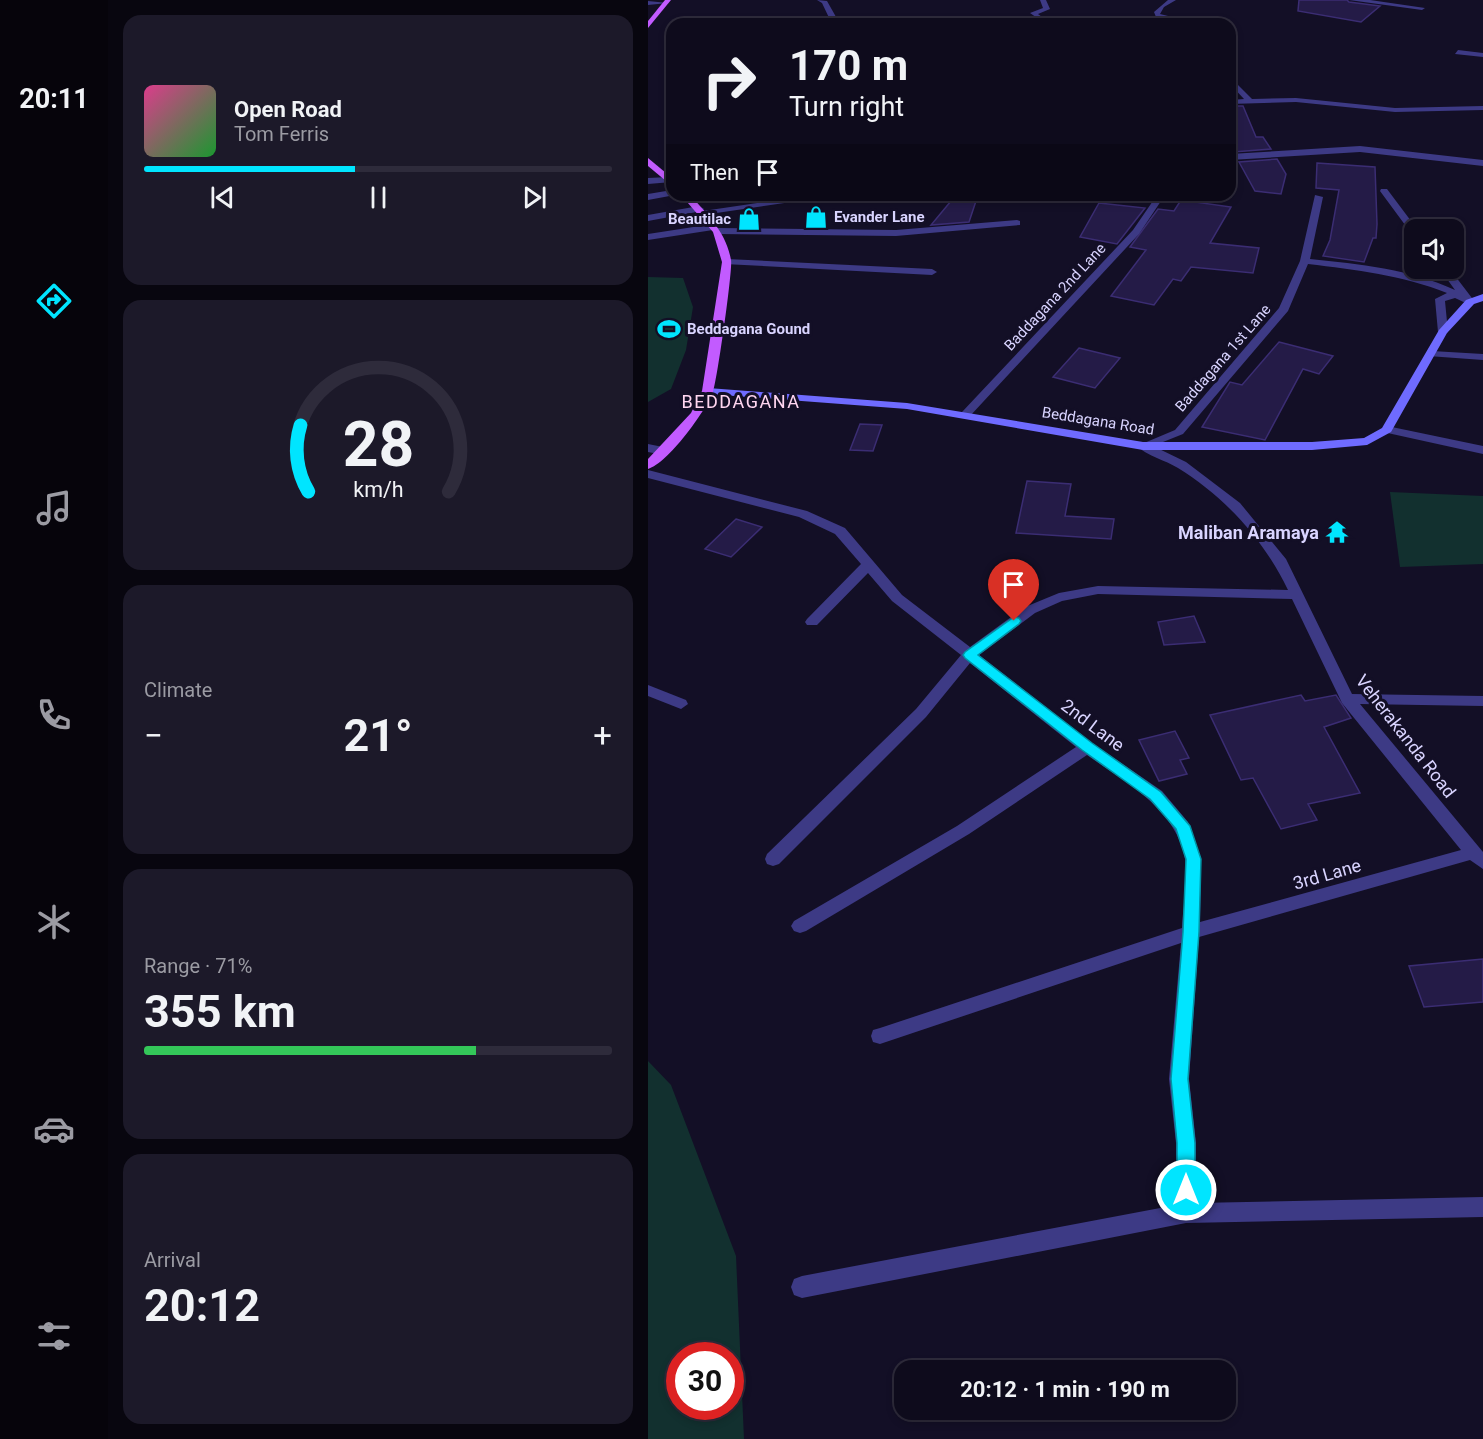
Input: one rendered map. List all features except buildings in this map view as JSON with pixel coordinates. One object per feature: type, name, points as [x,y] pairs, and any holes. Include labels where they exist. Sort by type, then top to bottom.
[{"type":"main road","points":[[648,26],[666,1]]},
{"type":"main road","points":[[650,165],[666,178]]},
{"type":"main road","points":[[648,465],[664,451],[696,414],[708,391],[727,262],[715,229],[691,201]]},
{"type":"street","points":[[820,0],[825,2],[833,18]]},
{"type":"street","points":[[1040,18],[1033,13],[1047,9],[1043,0]]},
{"type":"street","points":[[1168,18],[1158,16],[1156,13],[1162,6],[1173,0]]},
{"type":"street","points":[[1352,0],[1422,8]]},
{"type":"street","points":[[648,3],[666,1]]},
{"type":"street","points":[[1458,52],[1483,55]]},
{"type":"street","points":[[1236,86],[1250,101]]},
{"type":"street","points":[[1236,102],[1296,100],[1395,111],[1483,108]]},
{"type":"street","points":[[1236,157],[1360,149],[1483,163]]},
{"type":"street","points":[[648,181],[666,182]]},
{"type":"street","points":[[1384,190],[1405,219]]},
{"type":"street","points":[[648,197],[666,194]]},
{"type":"street","name":"Baddagana 1st Lane","points":[[1143,446],[1179,432],[1284,309],[1305,261],[1318,197]]},
{"type":"street","name":"Baddagana 2nd Lane","points":[[966,414],[1136,232],[1157,201]]},
{"type":"street","points":[[648,218],[701,211]]},
{"type":"street","points":[[648,237],[715,229],[879,233],[950,230],[1017,223]]},
{"type":"street","points":[[1305,261],[1384,271],[1424,279],[1470,302]]},
{"type":"street","points":[[727,262],[932,272]]},
{"type":"street","points":[[1452,279],[1470,302]]},
{"type":"street","points":[[1443,332],[1440,299],[1457,294]]},
{"type":"street","points":[[1483,297],[1470,302],[1443,332],[1387,430],[1483,450]]},
{"type":"street","points":[[1432,354],[1482,357]]},
{"type":"street","name":"Beddagana Road","points":[[708,391],[908,406],[966,414],[1143,446],[1312,446],[1367,441],[1387,430]]},
{"type":"street","name":"Veherakanda Road","points":[[1143,446],[1182,465],[1236,506],[1281,562],[1347,699],[1478,857]]},
{"type":"street","points":[[648,448],[664,451]]},
{"type":"street","name":"2nd Lane","points":[[648,474],[803,514],[840,531],[897,598],[1087,747],[1156,795],[1182,826],[1193,859],[1191,932],[1179,1079],[1186,1143],[1186,1213]]},
{"type":"street","points":[[812,622],[870,564]]},
{"type":"street","points":[[773,859],[921,713],[969,655],[1030,610],[1059,597],[1078,592],[1297,595]]},
{"type":"street","points":[[648,690],[681,704]]},
{"type":"street","points":[[1347,699],[1483,701]]},
{"type":"street","points":[[800,926],[963,830],[1087,747]]},
{"type":"street","name":"3rd Lane","points":[[880,1036],[1191,932],[1478,857]]},
{"type":"street","points":[[802,1287],[1186,1213],[1483,1207]]},
{"type":"lane","points":[[701,211],[781,201]]},
{"type":"green space","name":"Beddagana Gound","points":[[648,277],[683,278],[693,307],[686,350],[671,389],[648,402]]},
{"type":"green space","points":[[1390,492],[1483,496],[1483,564],[1400,567]]},
{"type":"green space","points":[[648,1061],[671,1085],[736,1256],[740,1342],[666,1342],[666,1420],[743,1420],[744,1439],[648,1439]]},
{"type":"place","name":"Evander Lane","points":[[816,217]]},
{"type":"place","name":"Beautilac","points":[[749,219]]},
{"type":"place","name":"Beddagana Gound","points":[[669,329]]},
{"type":"place","name":"Maliban Aramaya","points":[[1337,532]]},
{"type":"district","name":"BEDDAGANA","points":[[741,401]]},
{"type":"route","points":[[1014,621],[969,655],[1087,747],[1156,795],[1182,826],[1193,859],[1191,932],[1179,1079],[1186,1143],[1186,1190]]}]
